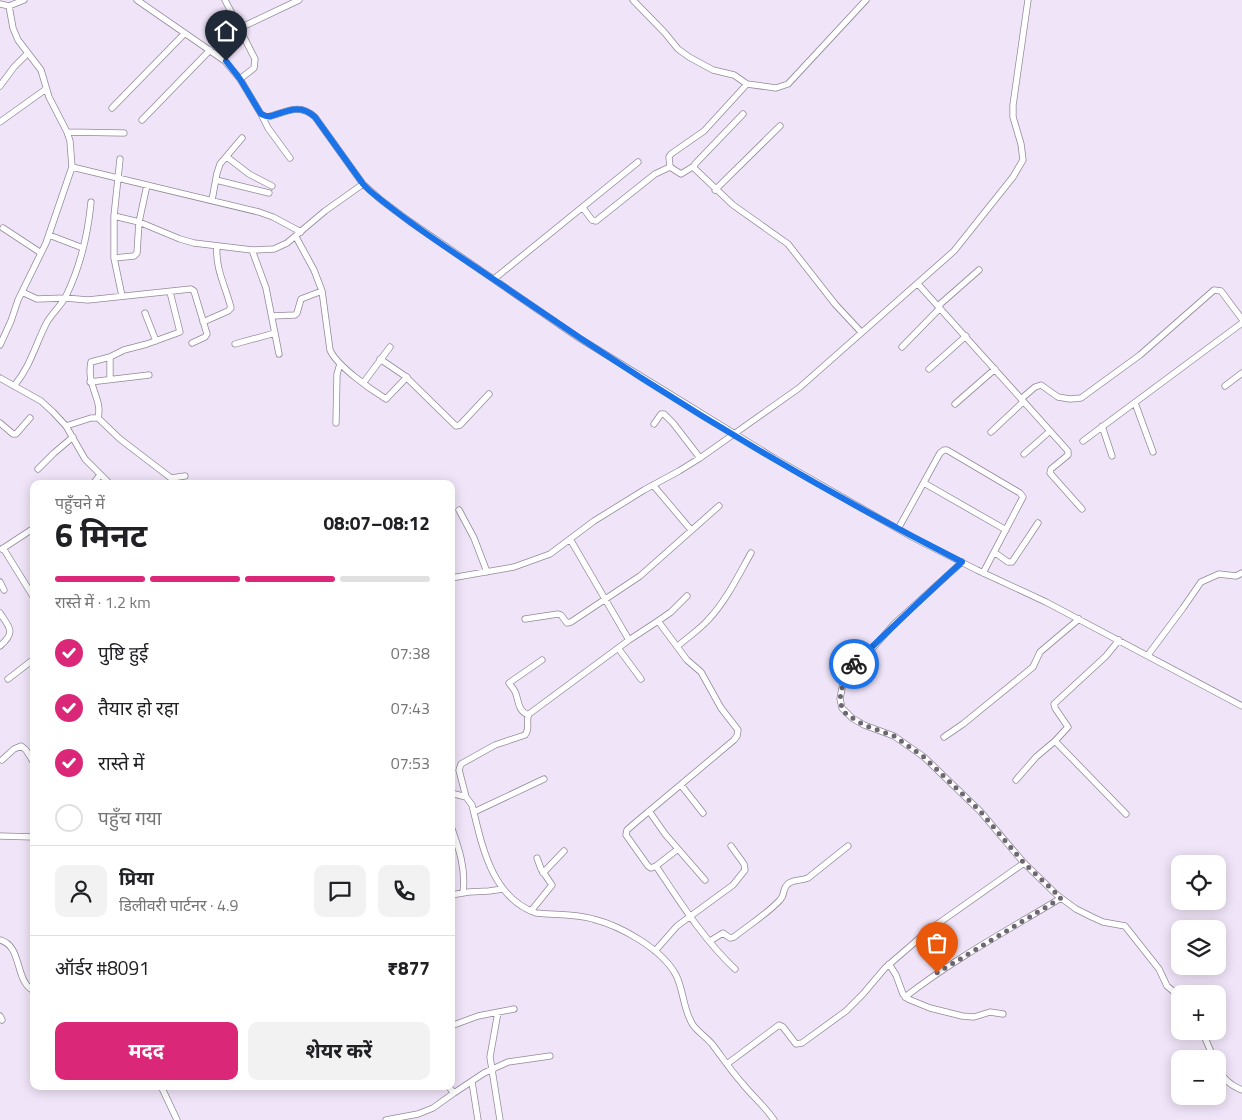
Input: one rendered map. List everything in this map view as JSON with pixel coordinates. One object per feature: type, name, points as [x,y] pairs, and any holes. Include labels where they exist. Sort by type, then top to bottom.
[{"type":"street","points":[[0,4],[9,6],[24,0]]},
{"type":"street","points":[[137,0],[226,61],[240,79],[268,128],[290,158]]},
{"type":"street","points":[[226,0],[256,64],[250,72],[240,79]]},
{"type":"street","points":[[240,28],[299,0]]},
{"type":"street","points":[[633,0],[682,53],[713,70],[734,75],[747,84],[776,88],[788,84],[866,0]]},
{"type":"street","points":[[455,577],[532,562],[550,554],[594,522],[700,458],[799,388],[954,251],[995,201],[1021,165],[1022,152],[1016,129],[1013,104],[1028,0]]},
{"type":"street","points":[[0,345],[49,235],[72,167],[70,141],[67,132],[46,89],[41,70],[18,40],[13,28],[9,6]]},
{"type":"street","points":[[112,108],[185,33]]},
{"type":"street","points":[[142,120],[210,50]]},
{"type":"street","points":[[0,86],[28,53]]},
{"type":"street","points":[[743,114],[694,166],[680,174],[670,167],[669,157],[671,154],[704,131],[747,84]]},
{"type":"street","points":[[0,122],[46,89]]},
{"type":"street","points":[[261,114],[271,116],[303,108],[309,111],[363,184],[381,200],[579,338],[734,434],[898,529],[983,573],[1079,619],[1242,706]]},
{"type":"street","points":[[716,190],[780,126]]},
{"type":"street","points":[[67,132],[124,133]]},
{"type":"street","points":[[212,200],[220,164],[242,138]]},
{"type":"street","points":[[227,156],[248,174],[272,186]]},
{"type":"street","points":[[120,158],[114,216],[114,258],[122,296]]},
{"type":"street","points":[[494,279],[638,162]]},
{"type":"street","points":[[694,166],[733,205],[788,244],[835,304],[861,332]]},
{"type":"street","points":[[72,167],[266,214],[298,235],[322,291],[330,350],[340,364],[386,398],[407,377]]},
{"type":"street","points":[[583,208],[592,220],[596,221],[655,174],[670,167]]},
{"type":"street","points":[[216,180],[269,193]]},
{"type":"street","points":[[114,216],[138,222],[180,239],[217,246],[252,250],[274,250],[298,235],[325,211],[363,184]]},
{"type":"street","points":[[114,258],[136,255],[138,222],[147,185]]},
{"type":"street","points":[[14,386],[30,364],[47,322],[65,298],[83,248],[91,202]]},
{"type":"street","points":[[3,228],[41,253]]},
{"type":"street","points":[[49,235],[83,248]]},
{"type":"street","points":[[203,322],[231,308],[218,270],[217,246]]},
{"type":"street","points":[[252,250],[266,288],[279,354]]},
{"type":"street","points":[[902,347],[939,307],[979,270]]},
{"type":"street","points":[[918,284],[1069,452],[1050,473],[1082,509]]},
{"type":"street","points":[[22,292],[37,299],[65,298],[88,300],[193,290],[207,336],[192,343]]},
{"type":"street","points":[[991,432],[1035,387],[1041,385],[1058,397],[1081,398],[1140,355],[1214,290],[1221,291],[1242,319]]},
{"type":"street","points":[[272,316],[295,315],[301,299],[322,291]]},
{"type":"street","points":[[98,418],[100,407],[90,382],[91,362],[180,332],[170,292]]},
{"type":"street","points":[[145,314],[156,341]]},
{"type":"street","points":[[1083,440],[1242,323]]},
{"type":"street","points":[[235,344],[275,332]]},
{"type":"street","points":[[929,369],[966,336]]},
{"type":"street","points":[[364,382],[390,347]]},
{"type":"street","points":[[110,357],[110,379]]},
{"type":"street","points":[[380,359],[407,377],[456,426],[460,425],[489,394]]},
{"type":"street","points":[[336,423],[337,374],[340,364]]},
{"type":"street","points":[[955,404],[995,369]]},
{"type":"street","points":[[1225,386],[1242,374]]},
{"type":"street","points":[[90,382],[149,375]]},
{"type":"street","points":[[0,378],[42,400],[66,426],[85,459],[106,480]]},
{"type":"street","points":[[1134,402],[1153,452]]},
{"type":"street","points":[[654,424],[660,414],[664,414],[700,458]]},
{"type":"street","points":[[0,423],[13,434],[16,434],[30,418]]},
{"type":"street","points":[[66,426],[91,418],[98,418],[120,439],[171,478],[185,476]]},
{"type":"street","points":[[1102,426],[1112,456]]},
{"type":"street","points":[[1024,454],[1050,431]]},
{"type":"street","points":[[38,469],[72,438]]},
{"type":"street","points":[[898,529],[940,452],[947,450],[1022,496],[1023,500],[983,573]]},
{"type":"street","points":[[96,480],[100,475]]},
{"type":"street","points":[[924,483],[1006,530]]},
{"type":"street","points":[[653,485],[691,530]]},
{"type":"street","points":[[525,619],[558,614],[562,615],[566,622],[569,623],[640,576],[719,506]]},
{"type":"street","points":[[459,510],[474,538],[487,572]]},
{"type":"street","points":[[994,552],[1008,562],[1012,562],[1038,523]]},
{"type":"street","points":[[30,531],[2,549],[30,592]]},
{"type":"street","points":[[570,539],[629,640]]},
{"type":"street","points":[[678,646],[708,620],[719,607],[733,587],[751,553]]},
{"type":"street","points":[[962,562],[894,624],[871,650],[853,666],[843,683],[840,699],[842,708],[852,718],[864,725],[894,736],[924,757],[980,811],[1024,863],[1061,898],[1103,922],[1125,926],[1162,974],[1167,986],[1171,989]]},
{"type":"street","points":[[1148,656],[1201,582],[1220,574],[1236,576],[1242,573]]},
{"type":"street","points":[[0,582],[4,590]]},
{"type":"street","points":[[528,715],[629,640],[671,612],[686,596]]},
{"type":"street","points":[[0,612],[11,633],[0,646]]},
{"type":"street","points":[[944,737],[963,724],[1033,667],[1040,652],[1079,619]]},
{"type":"street","points":[[658,621],[687,660],[701,672],[721,708],[738,733],[734,740],[631,826],[626,834],[651,868],[678,849]]},
{"type":"street","points":[[1016,780],[1036,757],[1068,727],[1054,704],[1106,656],[1119,640]]},
{"type":"street","points":[[618,648],[641,679]]},
{"type":"street","points":[[528,715],[518,705],[516,693],[510,681],[542,660]]},
{"type":"street","points":[[8,679],[30,662]]},
{"type":"street","points":[[528,715],[528,729],[525,735],[495,745],[461,764],[459,770],[466,797],[472,805],[489,864],[503,889],[514,900],[531,911],[591,918],[608,923],[655,952],[676,974],[682,988],[689,1017],[694,1026],[709,1041],[742,1084],[768,1110],[774,1120]]},
{"type":"street","points":[[1055,741],[1126,814]]},
{"type":"street","points":[[2,760],[14,749],[21,746],[30,756]]},
{"type":"street","points":[[474,812],[544,779]]},
{"type":"street","points":[[681,785],[703,813]]},
{"type":"street","points":[[455,794],[466,797]]},
{"type":"street","points":[[649,811],[705,880]]},
{"type":"street","points":[[0,836],[30,837]]},
{"type":"street","points":[[455,837],[463,858],[463,893]]},
{"type":"street","points":[[655,952],[677,926],[733,885],[745,870],[744,864],[731,846]]},
{"type":"street","points":[[710,941],[723,934],[730,938],[734,937],[780,900],[786,886],[797,880],[808,878],[848,846]]},
{"type":"street","points":[[543,873],[564,850]]},
{"type":"street","points":[[531,911],[552,884],[543,873],[537,858]]},
{"type":"street","points":[[727,1064],[779,1025],[783,1026],[796,1044],[802,1043],[851,1007],[887,966],[942,920],[1024,863]]},
{"type":"street","points":[[656,866],[690,916],[735,969]]},
{"type":"street","points":[[455,894],[503,889]]},
{"type":"street","points":[[905,997],[957,960],[1061,898]]},
{"type":"street","points":[[0,940],[8,944],[13,950],[26,986],[30,988]]},
{"type":"street","points":[[887,966],[896,975],[902,994],[905,997],[930,1008],[974,1017],[990,1012],[1003,1014]]},
{"type":"street","points":[[455,1025],[478,1016],[514,1009]]},
{"type":"street","points":[[498,1012],[490,1057],[500,1120]]},
{"type":"street","points":[[386,1120],[418,1114],[433,1108],[491,1069],[511,1061],[550,1056]]},
{"type":"street","points":[[1226,1081],[1242,1090]]},
{"type":"street","points":[[472,1082],[478,1120]]},
{"type":"street","points":[[163,1090],[177,1120]]},
{"type":"street","points":[[451,1090],[454,1094]]},
{"type":"way so far","points":[[854,664],[846,675],[840,699],[846,714],[864,725],[894,736],[924,757],[980,811],[1024,863],[1061,898],[937,973]]},
{"type":"route","points":[[226,61],[240,79],[261,114],[271,116],[303,108],[309,111],[370,191],[436,240],[579,338],[774,458],[912,537],[962,562],[894,624],[871,650],[854,664]]}]
